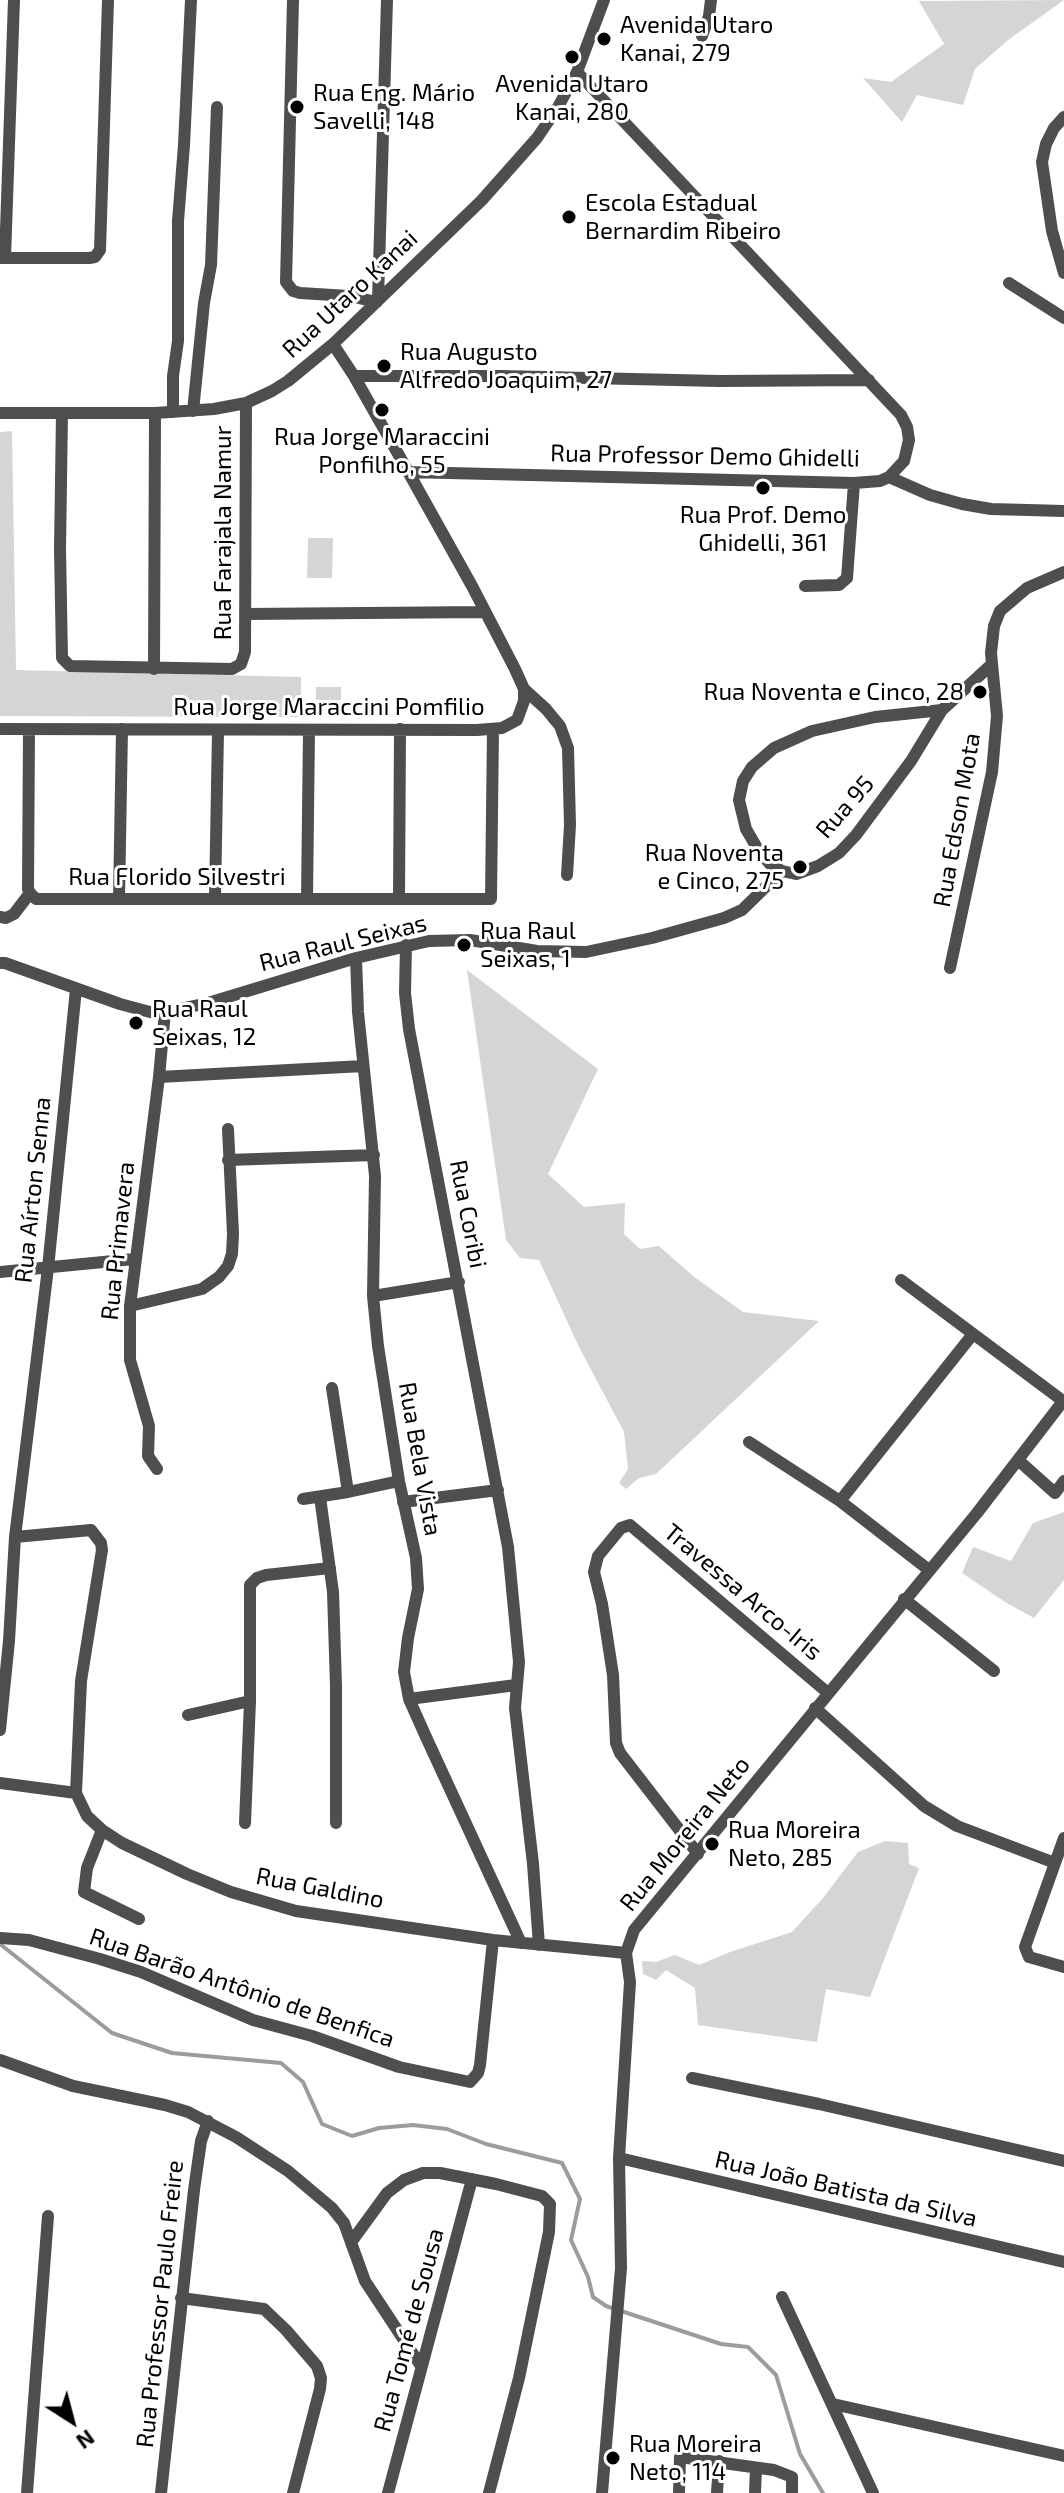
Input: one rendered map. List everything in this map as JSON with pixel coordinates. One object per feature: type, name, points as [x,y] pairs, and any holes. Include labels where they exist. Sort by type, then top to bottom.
[{"type":"street","points":[[14,0],[2,258],[89,258],[95,257],[100,250],[108,0]]},
{"type":"street","points":[[173,412],[173,376],[178,341],[178,221],[191,0]]},
{"type":"street","points":[[293,0],[286,282],[293,291],[300,293],[378,301],[387,0]]},
{"type":"street","name":"Rua Utaro Kanai","points":[[0,413],[193,411],[246,403],[288,381],[378,301],[513,166],[544,128],[577,72],[604,0]]},
{"type":"street","points":[[702,36],[711,0]]},
{"type":"street","name":"Rua Professor Demo Ghidelli","points":[[408,472],[854,483],[880,481],[899,469],[904,461],[909,440],[901,415],[577,72]]},
{"type":"street","points":[[193,411],[211,265],[217,107]]},
{"type":"street","points":[[1064,117],[1046,144],[1042,162],[1052,231],[1064,273]]},
{"type":"street","points":[[1009,283],[1064,318]]},
{"type":"street","points":[[333,344],[472,586],[524,689],[560,726],[568,748],[570,825],[567,875]]},
{"type":"street","points":[[354,376],[869,380]]},
{"type":"street","name":"Rua Farajala Namur","points":[[62,413],[62,658],[70,666],[154,669],[238,667],[245,652],[246,403]]},
{"type":"street","points":[[154,669],[155,413]]},
{"type":"street","points":[[889,477],[930,495],[962,504],[991,509],[1064,511]]},
{"type":"street","points":[[805,586],[839,585],[847,578],[854,483]]},
{"type":"street","name":"Rua Edson Mota","points":[[950,968],[992,772],[997,716],[991,665],[994,626],[1000,611],[1027,588],[1064,572]]},
{"type":"street","points":[[246,614],[484,612]]},
{"type":"street","name":"Rua 95","points":[[782,871],[796,874],[818,866],[839,853],[911,761],[942,710],[991,665]]},
{"type":"street","name":"Rua Jorge Maraccini Pomfilio","points":[[0,729],[493,729],[517,720],[524,701],[524,689]]},
{"type":"street","points":[[782,871],[760,853],[746,829],[739,800],[743,781],[752,767],[774,748],[812,731],[875,717],[942,710]]},
{"type":"street","points":[[119,899],[122,729]]},
{"type":"street","points":[[399,899],[400,729]]},
{"type":"street","name":"Rua Florido Silvestri","points":[[30,893],[36,899],[497,899],[493,729]]},
{"type":"street","points":[[0,917],[14,914],[30,893],[29,730]]},
{"type":"street","points":[[307,899],[309,730]]},
{"type":"street","points":[[215,898],[218,731]]},
{"type":"street","name":"Rua Raul Seixas","points":[[0,963],[120,1004],[150,1012],[165,1012],[208,1003],[406,945],[455,939],[537,951],[586,952],[652,938],[742,910],[782,871]]},
{"type":"street","name":"Rua Coribi","points":[[406,945],[405,993],[409,1029],[508,1547],[519,1662],[515,1708],[539,1945]]},
{"type":"street","name":"Rua Bela Vista","points":[[356,958],[363,1066],[374,1155],[373,1296],[399,1481],[416,1558],[418,1589],[404,1672],[409,1699],[521,1943]]},
{"type":"street","name":"Rua Aírton Senna","points":[[0,1730],[7,1558],[15,1537],[48,1268],[76,989]]},
{"type":"street","name":"Rua Primavera","points":[[157,1469],[148,1456],[149,1426],[130,1360],[130,1306],[165,1012]]},
{"type":"street","points":[[159,1077],[363,1066]]},
{"type":"street","points":[[130,1306],[202,1289],[228,1266],[233,1234],[228,1129]]},
{"type":"street","points":[[228,1160],[374,1155]]},
{"type":"street","points":[[0,1272],[134,1259]]},
{"type":"street","points":[[901,1280],[1064,1401]]},
{"type":"street","points":[[373,1296],[459,1282]]},
{"type":"street","points":[[840,1501],[973,1334]]},
{"type":"street","points":[[332,1388],[348,1492]]},
{"type":"street","name":"Rua Moreira Neto","points":[[626,1953],[634,1930],[1064,1401]]},
{"type":"street","points":[[749,1442],[840,1501],[929,1570]]},
{"type":"street","points":[[1018,1460],[1055,1493],[1064,1481]]},
{"type":"street","points":[[303,1499],[399,1481]]},
{"type":"street","points":[[403,1502],[498,1490]]},
{"type":"street","points":[[320,1497],[330,1568],[336,1686],[336,1823]]},
{"type":"street","name":"Travessa Arco-Iris","points":[[698,1854],[620,1753],[616,1743],[613,1675],[594,1572],[598,1556],[621,1528],[630,1525],[828,1693]]},
{"type":"street","points":[[0,1783],[76,1793],[81,1681],[102,1550],[97,1535],[91,1530],[15,1537]]},
{"type":"street","points":[[245,1823],[250,1701],[250,1585],[266,1575],[330,1568]]},
{"type":"street","points":[[904,1599],[994,1671]]},
{"type":"street","points":[[409,1699],[516,1685]]},
{"type":"street","points":[[188,1715],[250,1701]]},
{"type":"street","points":[[815,1708],[924,1806],[957,1826],[1055,1863]]},
{"type":"street","name":"Rua Galdino","points":[[76,1793],[87,1816],[122,1843],[231,1892],[270,1904],[296,1911],[493,1940],[626,1953]]},
{"type":"street","points":[[102,1830],[87,1868],[84,1892],[139,1919]]},
{"type":"street","points":[[1064,1838],[1025,1947],[1029,1957],[1064,1967]]},
{"type":"street","name":"Rua Barão Antônio de Benfica","points":[[0,1938],[29,1940],[100,1959],[141,1972],[253,2020],[312,2036],[399,2067],[470,2082],[480,2065],[493,1940]]},
{"type":"street","points":[[602,2493],[621,2268],[619,2158],[630,1982],[626,1953]]},
{"type":"street","points":[[0,2060],[73,2086],[165,2105],[208,2121],[273,2160],[306,2185],[344,2223],[365,2281],[421,2366]]},
{"type":"street","points":[[692,2078],[1064,2161]]},
{"type":"street","name":"Rua Professor Paulo Freire","points":[[161,2493],[181,2298],[201,2141],[208,2121]]},
{"type":"street","name":"Rua João Batista da Silva","points":[[619,2158],[1064,2262]]},
{"type":"street","points":[[352,2241],[387,2193],[404,2180],[423,2173],[472,2179],[547,2199],[551,2211],[549,2232],[519,2378],[489,2493]]},
{"type":"street","name":"Rua Tomé de Sousa","points":[[388,2493],[472,2179]]},
{"type":"street","points":[[27,2493],[48,2216]]},
{"type":"street","points":[[782,2297],[873,2493]]},
{"type":"street","points":[[181,2298],[264,2309],[317,2366],[321,2378],[320,2389],[293,2493]]},
{"type":"street","points":[[833,2404],[1064,2456]]},
{"type":"street","points":[[679,2493],[680,2457],[774,2470],[792,2477],[792,2493]]},
{"type":"street","points":[[717,2493],[719,2461]]},
{"type":"street","points":[[755,2493],[756,2468]]},
{"type":"shaded area","points":[[1064,0],[1008,40],[975,69],[963,105],[917,95],[902,122],[863,78],[891,82],[944,44],[919,1]]},
{"type":"shaded area","points":[[12,431],[16,670],[301,677],[301,717],[0,716],[0,432]]},
{"type":"shaded area","points":[[308,538],[333,538],[332,578],[307,578]]},
{"type":"shaded area","points":[[316,687],[341,687],[341,700],[316,700]]},
{"type":"shaded area","points":[[467,970],[598,1069],[548,1174],[584,1207],[625,1203],[624,1234],[640,1249],[659,1246],[693,1276],[743,1312],[819,1321],[656,1474],[639,1478],[626,1489],[619,1483],[628,1469],[624,1432],[579,1347],[539,1260],[520,1258],[506,1240]]},
{"type":"shaded area","points":[[1064,1512],[1064,1580],[1034,1618],[962,1573],[973,1547],[1011,1561],[1033,1523]]},
{"type":"shaded area","points":[[885,1841],[908,1843],[909,1864],[919,1868],[870,1997],[826,1989],[817,2042],[698,2025],[695,1988],[666,1970],[656,1980],[643,1974],[642,1961],[656,1962],[675,1955],[699,1965],[792,1932],[858,1852]]},
{"type":"waterway","points":[[0,1944],[112,2033],[172,2053],[281,2063],[303,2082],[322,2124],[352,2136],[379,2128],[413,2125],[447,2129],[486,2144],[562,2163],[580,2199],[571,2240],[588,2277],[593,2297],[606,2306],[721,2344],[748,2347],[776,2375],[800,2454],[823,2493]]},
{"type":"place","name":"Avenida Utaro Kanai, 279","points":[[604,39]]},
{"type":"place","name":"Avenida Utaro Kanai, 280","points":[[572,57]]},
{"type":"place","name":"Rua Eng. Mário Savelli, 148","points":[[297,107]]},
{"type":"place","name":"Escola Estadual Bernardim Ribeiro","points":[[569,217]]},
{"type":"place","name":"Rua Augusto Alfredo Joaquim, 27","points":[[384,366]]},
{"type":"place","name":"Rua Jorge Maraccini Ponfilho, 55","points":[[382,410]]},
{"type":"place","name":"Rua Prof. Demo Ghidelli, 361","points":[[763,488]]},
{"type":"place","name":"Rua Noventa e Cinco, 28","points":[[980,692]]},
{"type":"place","name":"Rua Noventa e Cinco, 275","points":[[800,867]]},
{"type":"place","name":"Rua Raul Seixas, 1","points":[[464,945]]},
{"type":"place","name":"Rua Raul Seixas, 12","points":[[136,1023]]},
{"type":"place","name":"Rua Moreira Neto, 285","points":[[712,1844]]},
{"type":"place","name":"Rua Moreira Neto, 114","points":[[613,2458]]}]
